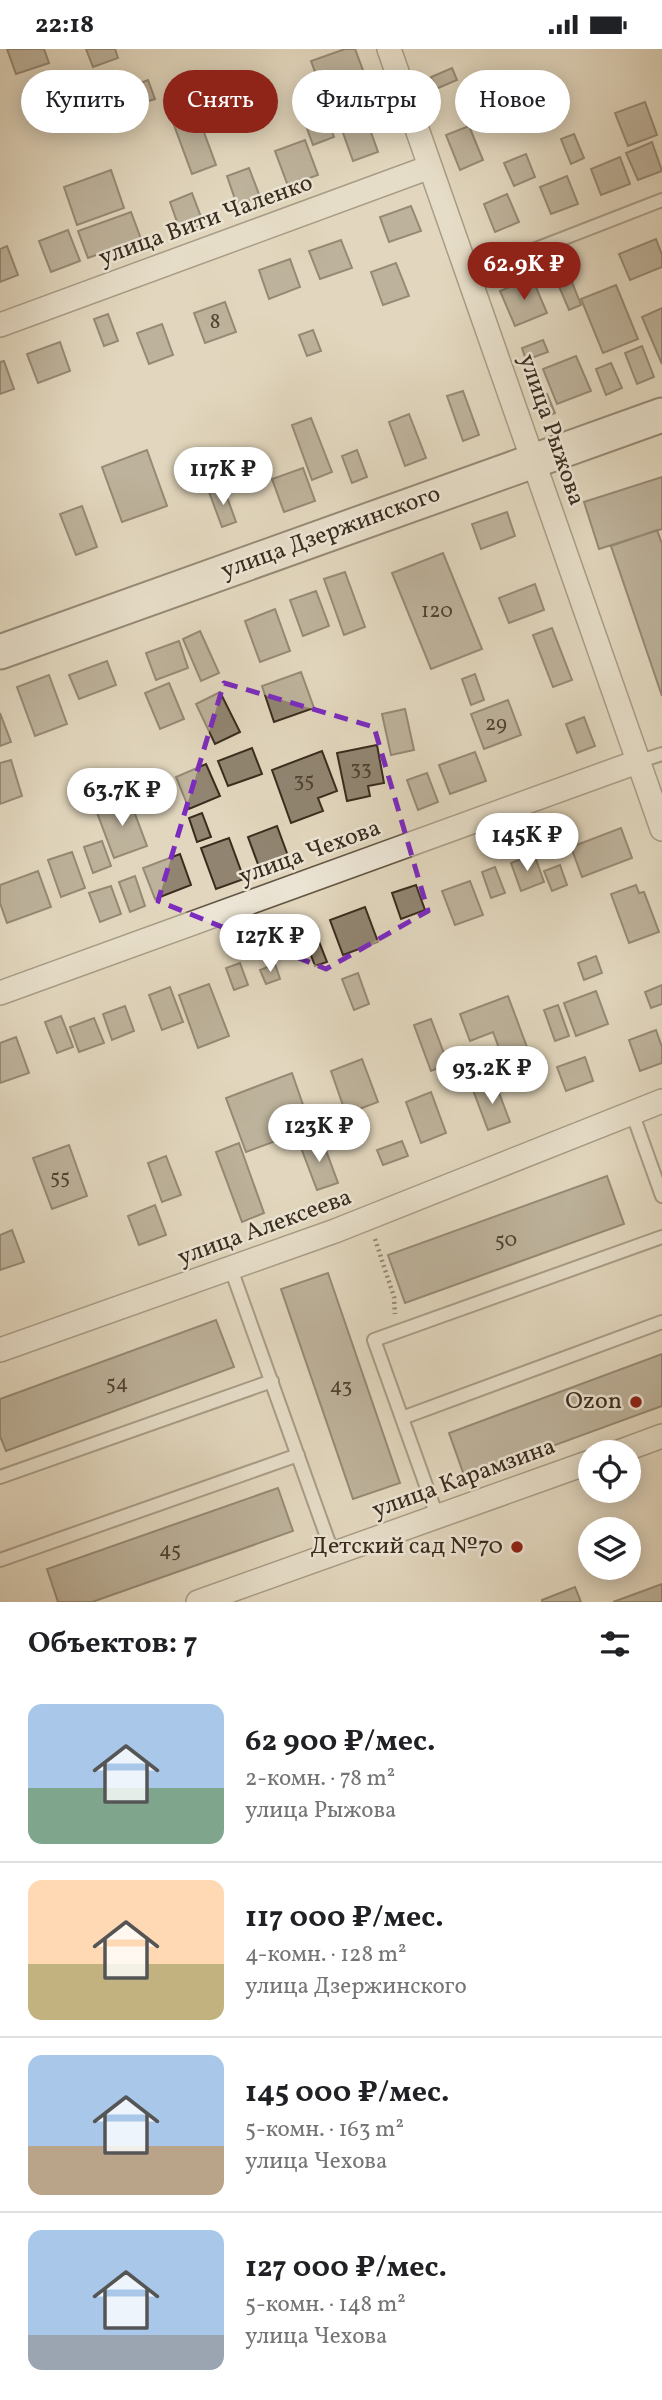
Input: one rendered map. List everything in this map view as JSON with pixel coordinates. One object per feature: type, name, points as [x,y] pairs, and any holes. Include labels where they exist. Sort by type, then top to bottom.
[{"type":"street","name":"улица Рыжова","points":[[389,49],[662,829]]},
{"type":"street","name":"улица Вити Чаленко","points":[[0,324],[430,167]]},
{"type":"street","name":"улица Дзержинского","points":[[0,652],[662,415]]},
{"type":"street","name":"улица Чехова","points":[[0,993],[637,762]]},
{"type":"street","name":"улица Алексеева","points":[[0,1350],[368,1218],[633,1115],[662,1101]]},
{"type":"street","points":[[641,1444],[662,1436]]},
{"type":"street","name":"улица Карамзина","points":[[198,1602],[578,1466]]},
{"type":"lane","points":[[469,275],[662,200]]},
{"type":"lane","points":[[637,762],[662,754]]},
{"type":"lane","points":[[633,1115],[662,1196]]},
{"type":"lane","points":[[438,1516],[374,1340],[662,1237]]},
{"type":"lane","points":[[231,1269],[333,1554]]},
{"type":"lane","points":[[402,1418],[662,1322]]},
{"type":"lane","points":[[0,1477],[272,1381]]},
{"type":"lane","points":[[0,1560],[298,1455]]},
{"type":"path","points":[[368,1218],[394,1297],[397,1332]]},
{"type":"highlighted area","points":[[224,683],[374,727],[428,911],[326,969],[158,901]]},
{"type":"building","points":[[7,49],[44,49],[49,63],[21,70],[16,74]]},
{"type":"building","points":[[86,49],[115,49],[118,58],[93,67]]},
{"type":"building","points":[[345,49],[355,49],[363,70],[314,70],[311,61]]},
{"type":"building","points":[[452,68],[455,81],[441,87],[441,73]]},
{"type":"building","points":[[149,83],[155,99],[149,101]]},
{"type":"building","points":[[645,102],[657,135],[628,146],[615,113]]},
{"type":"building","points":[[455,131],[472,133],[483,160],[460,170],[446,135]]},
{"type":"building","points":[[177,133],[204,133],[216,165],[192,174]]},
{"type":"building","points":[[309,133],[333,133],[334,137],[313,145]]},
{"type":"building","points":[[343,133],[371,133],[378,152],[353,161]]},
{"type":"building","points":[[574,134],[584,158],[571,164],[561,139]]},
{"type":"building","points":[[305,140],[318,175],[288,186],[275,151]]},
{"type":"building","points":[[652,142],[662,171],[638,180],[626,153]]},
{"type":"building","points":[[526,154],[535,177],[514,186],[504,163]]},
{"type":"building","points":[[620,157],[630,184],[601,195],[591,169]]},
{"type":"building","points":[[249,168],[260,197],[237,205],[227,176]]},
{"type":"building","points":[[111,170],[124,208],[77,225],[64,187]]},
{"type":"building","points":[[567,176],[578,204],[551,214],[540,187]]},
{"type":"building","points":[[192,193],[204,225],[181,233],[170,202]]},
{"type":"building","points":[[507,194],[519,222],[495,232],[484,204]]},
{"type":"building","points":[[411,206],[421,231],[389,242],[380,217]]},
{"type":"building","points":[[131,212],[141,239],[88,258],[78,231]]},
{"type":"building","points":[[68,230],[80,261],[51,272],[39,241]]},
{"type":"building","points":[[656,239],[662,255],[662,267],[630,280],[619,254]]},
{"type":"building","points":[[341,240],[352,268],[320,279],[309,251]]},
{"type":"building","points":[[7,246],[18,275],[0,282],[0,249]]},
{"type":"building","points":[[290,259],[300,287],[269,299],[259,270]]},
{"type":"building","points":[[396,263],[409,296],[383,305],[371,272]]},
{"type":"building","points":[[568,272],[581,305],[569,310],[555,277]]},
{"type":"building","points":[[532,278],[547,313],[515,326],[500,291]]},
{"type":"building","points":[[616,285],[638,339],[603,353],[581,299]]},
{"type":"building","points":[[225,302],[236,332],[205,343],[194,313]]},
{"type":"building","points":[[662,308],[662,364],[642,317]]},
{"type":"building","points":[[108,314],[118,341],[104,346],[94,319]]},
{"type":"building","points":[[162,324],[173,355],[149,364],[137,333]]},
{"type":"building","points":[[313,330],[321,351],[307,356],[299,335]]},
{"type":"building","points":[[543,340],[548,352],[526,360],[522,348]]},
{"type":"building","points":[[60,342],[70,371],[38,383],[27,354]]},
{"type":"building","points":[[642,346],[654,377],[637,384],[625,353]]},
{"type":"building","points":[[576,356],[591,391],[557,404],[543,369]]},
{"type":"building","points":[[4,361],[14,389],[0,394],[0,362]]},
{"type":"building","points":[[611,363],[622,388],[606,395],[596,369]]},
{"type":"building","points":[[463,391],[479,435],[463,441],[447,396]]},
{"type":"building","points":[[547,394],[555,413],[544,418],[536,399]]},
{"type":"building","points":[[409,414],[426,458],[405,466],[389,422]]},
{"type":"building","points":[[311,418],[332,472],[312,480],[292,425]]},
{"type":"building","points":[[147,450],[167,506],[122,522],[102,467]]},
{"type":"building","points":[[357,450],[367,477],[352,483],[342,456]]},
{"type":"building","points":[[303,468],[315,501],[284,512],[272,479]]},
{"type":"building","points":[[662,477],[662,529],[599,549],[584,502]]},
{"type":"building","points":[[223,486],[236,522],[222,527],[209,492]]},
{"type":"building","points":[[82,506],[97,547],[76,555],[60,514]]},
{"type":"building","points":[[507,512],[515,536],[481,549],[472,524]]},
{"type":"building","points":[[657,530],[662,544],[662,696],[611,546]]},
{"type":"building","points":[[443,553],[482,649],[431,669],[392,573]]},
{"type":"building","points":[[345,572],[365,627],[344,635],[324,579]]},
{"type":"building","points":[[535,584],[544,610],[509,623],[499,598]]},
{"type":"building","points":[[316,591],[329,626],[303,636],[290,600]]},
{"type":"building","points":[[275,609],[290,651],[260,662],[245,621]]},
{"type":"building","points":[[552,628],[572,680],[553,687],[533,635]]},
{"type":"building","points":[[200,631],[219,673],[201,681],[183,639]]},
{"type":"building","points":[[179,641],[188,668],[156,680],[146,653]]},
{"type":"building","points":[[107,661],[116,685],[79,699],[69,675]]},
{"type":"building","points":[[301,672],[314,708],[274,722],[262,686]]},
{"type":"building","points":[[475,674],[484,700],[471,705],[462,679]]},
{"type":"building","points":[[49,675],[67,724],[35,736],[17,687]]},
{"type":"building","points":[[169,683],[184,719],[160,729],[145,693]]},
{"type":"building","points":[[220,692],[240,732],[215,744],[196,704]]},
{"type":"building","points":[[508,700],[521,735],[484,749],[471,714]]},
{"type":"building","points":[[405,709],[414,750],[391,755],[382,714]]},
{"type":"building","points":[[0,713],[11,742],[0,746]]},
{"type":"building","points":[[584,717],[595,746],[577,753],[566,724]]},
{"type":"building","points":[[377,745],[384,783],[368,786],[370,796],[347,801],[337,753]]},
{"type":"building","points":[[252,748],[262,774],[228,786],[218,761]]},
{"type":"building","points":[[322,751],[337,791],[318,798],[323,811],[291,823],[272,770]]},
{"type":"building","points":[[475,752],[486,781],[450,794],[439,765]]},
{"type":"building","points":[[11,760],[22,796],[0,804],[0,763]]},
{"type":"building","points":[[206,764],[220,796],[189,809],[176,777]]},
{"type":"building","points":[[427,773],[438,802],[418,810],[407,780]]},
{"type":"building","points":[[129,798],[147,846],[114,858],[96,810]]},
{"type":"building","points":[[202,813],[211,837],[197,842],[189,818]]},
{"type":"building","points":[[277,826],[288,856],[259,867],[248,837]]},
{"type":"building","points":[[621,828],[632,858],[582,877],[571,847]]},
{"type":"building","points":[[229,838],[244,879],[216,889],[201,848]]},
{"type":"building","points":[[102,841],[111,866],[93,873],[84,847]]},
{"type":"building","points":[[72,852],[85,888],[61,897],[48,860]]},
{"type":"building","points":[[180,854],[191,885],[155,899],[143,868]]},
{"type":"building","points":[[534,854],[544,882],[521,891],[511,863]]},
{"type":"building","points":[[560,865],[567,885],[552,891],[544,871]]},
{"type":"building","points":[[495,867],[505,893],[491,898],[482,872]]},
{"type":"building","points":[[38,871],[51,907],[7,923],[0,903],[0,885]]},
{"type":"building","points":[[135,876],[145,906],[130,912],[119,882]]},
{"type":"building","points":[[470,881],[483,915],[455,925],[442,891]]},
{"type":"building","points":[[416,885],[425,910],[401,919],[392,893]]},
{"type":"building","points":[[636,885],[639,893],[644,892],[659,932],[629,943],[611,894]]},
{"type":"building","points":[[111,886],[121,914],[100,922],[89,893]]},
{"type":"building","points":[[365,907],[378,942],[343,955],[330,920]]},
{"type":"building","points":[[316,934],[327,962],[315,966],[305,939]]},
{"type":"building","points":[[596,956],[602,973],[584,980],[578,963]]},
{"type":"building","points":[[240,963],[248,985],[234,990],[226,968]]},
{"type":"building","points":[[275,964],[280,979],[266,984],[260,970]]},
{"type":"building","points":[[358,973],[369,1004],[354,1010],[342,979]]},
{"type":"building","points":[[209,984],[229,1036],[198,1048],[179,995]]},
{"type":"building","points":[[662,985],[662,1004],[651,1008],[645,992]]},
{"type":"building","points":[[170,987],[183,1022],[162,1030],[149,995]]},
{"type":"building","points":[[596,991],[608,1024],[576,1036],[564,1003]]},
{"type":"building","points":[[508,996],[528,1050],[503,1059],[493,1032],[470,1041],[460,1014]]},
{"type":"building","points":[[558,1005],[569,1036],[555,1041],[544,1010]]},
{"type":"building","points":[[125,1006],[134,1031],[112,1040],[103,1014]]},
{"type":"building","points":[[61,1016],[73,1047],[57,1053],[45,1022]]},
{"type":"building","points":[[94,1018],[104,1043],[79,1052],[70,1027]]},
{"type":"building","points":[[431,1019],[448,1064],[431,1071],[414,1025]]},
{"type":"building","points":[[656,1030],[662,1047],[662,1063],[640,1071],[629,1040]]},
{"type":"building","points":[[16,1037],[29,1073],[0,1083],[0,1043]]},
{"type":"building","points":[[585,1057],[593,1081],[566,1091],[557,1067]]},
{"type":"building","points":[[362,1059],[378,1102],[346,1114],[331,1071]]},
{"type":"building","points":[[292,1073],[311,1128],[246,1152],[226,1098]]},
{"type":"building","points":[[495,1082],[510,1122],[488,1130],[473,1090]]},
{"type":"building","points":[[431,1092],[446,1133],[421,1143],[406,1102]]},
{"type":"building","points":[[321,1137],[338,1183],[317,1190],[300,1145]]},
{"type":"building","points":[[402,1141],[408,1156],[383,1165],[377,1150]]},
{"type":"building","points":[[239,1143],[264,1213],[242,1222],[216,1152]]},
{"type":"building","points":[[69,1145],[87,1196],[52,1209],[33,1158]]},
{"type":"building","points":[[166,1156],[181,1195],[162,1202],[148,1163]]},
{"type":"building","points":[[607,1176],[624,1224],[405,1303],[388,1255]]},
{"type":"building","points":[[155,1205],[166,1235],[139,1245],[128,1216]]},
{"type":"building","points":[[12,1230],[24,1262],[0,1270],[0,1235]]},
{"type":"building","points":[[328,1273],[400,1483],[353,1499],[281,1289]]},
{"type":"building","points":[[216,1320],[234,1367],[6,1451],[0,1436],[0,1399]]},
{"type":"building","points":[[662,1354],[662,1406],[465,1478],[449,1433]]},
{"type":"building","points":[[278,1488],[293,1531],[92,1602],[58,1602],[47,1569]]},
{"type":"building","points":[[662,1584],[662,1602],[613,1602]]},
{"type":"building","points":[[575,1587],[581,1602],[542,1602],[542,1600]]},
{"type":"place","name":"Ozon","points":[[636,1402]]},
{"type":"place","name":"Детский сад №70","points":[[517,1547]]}]
